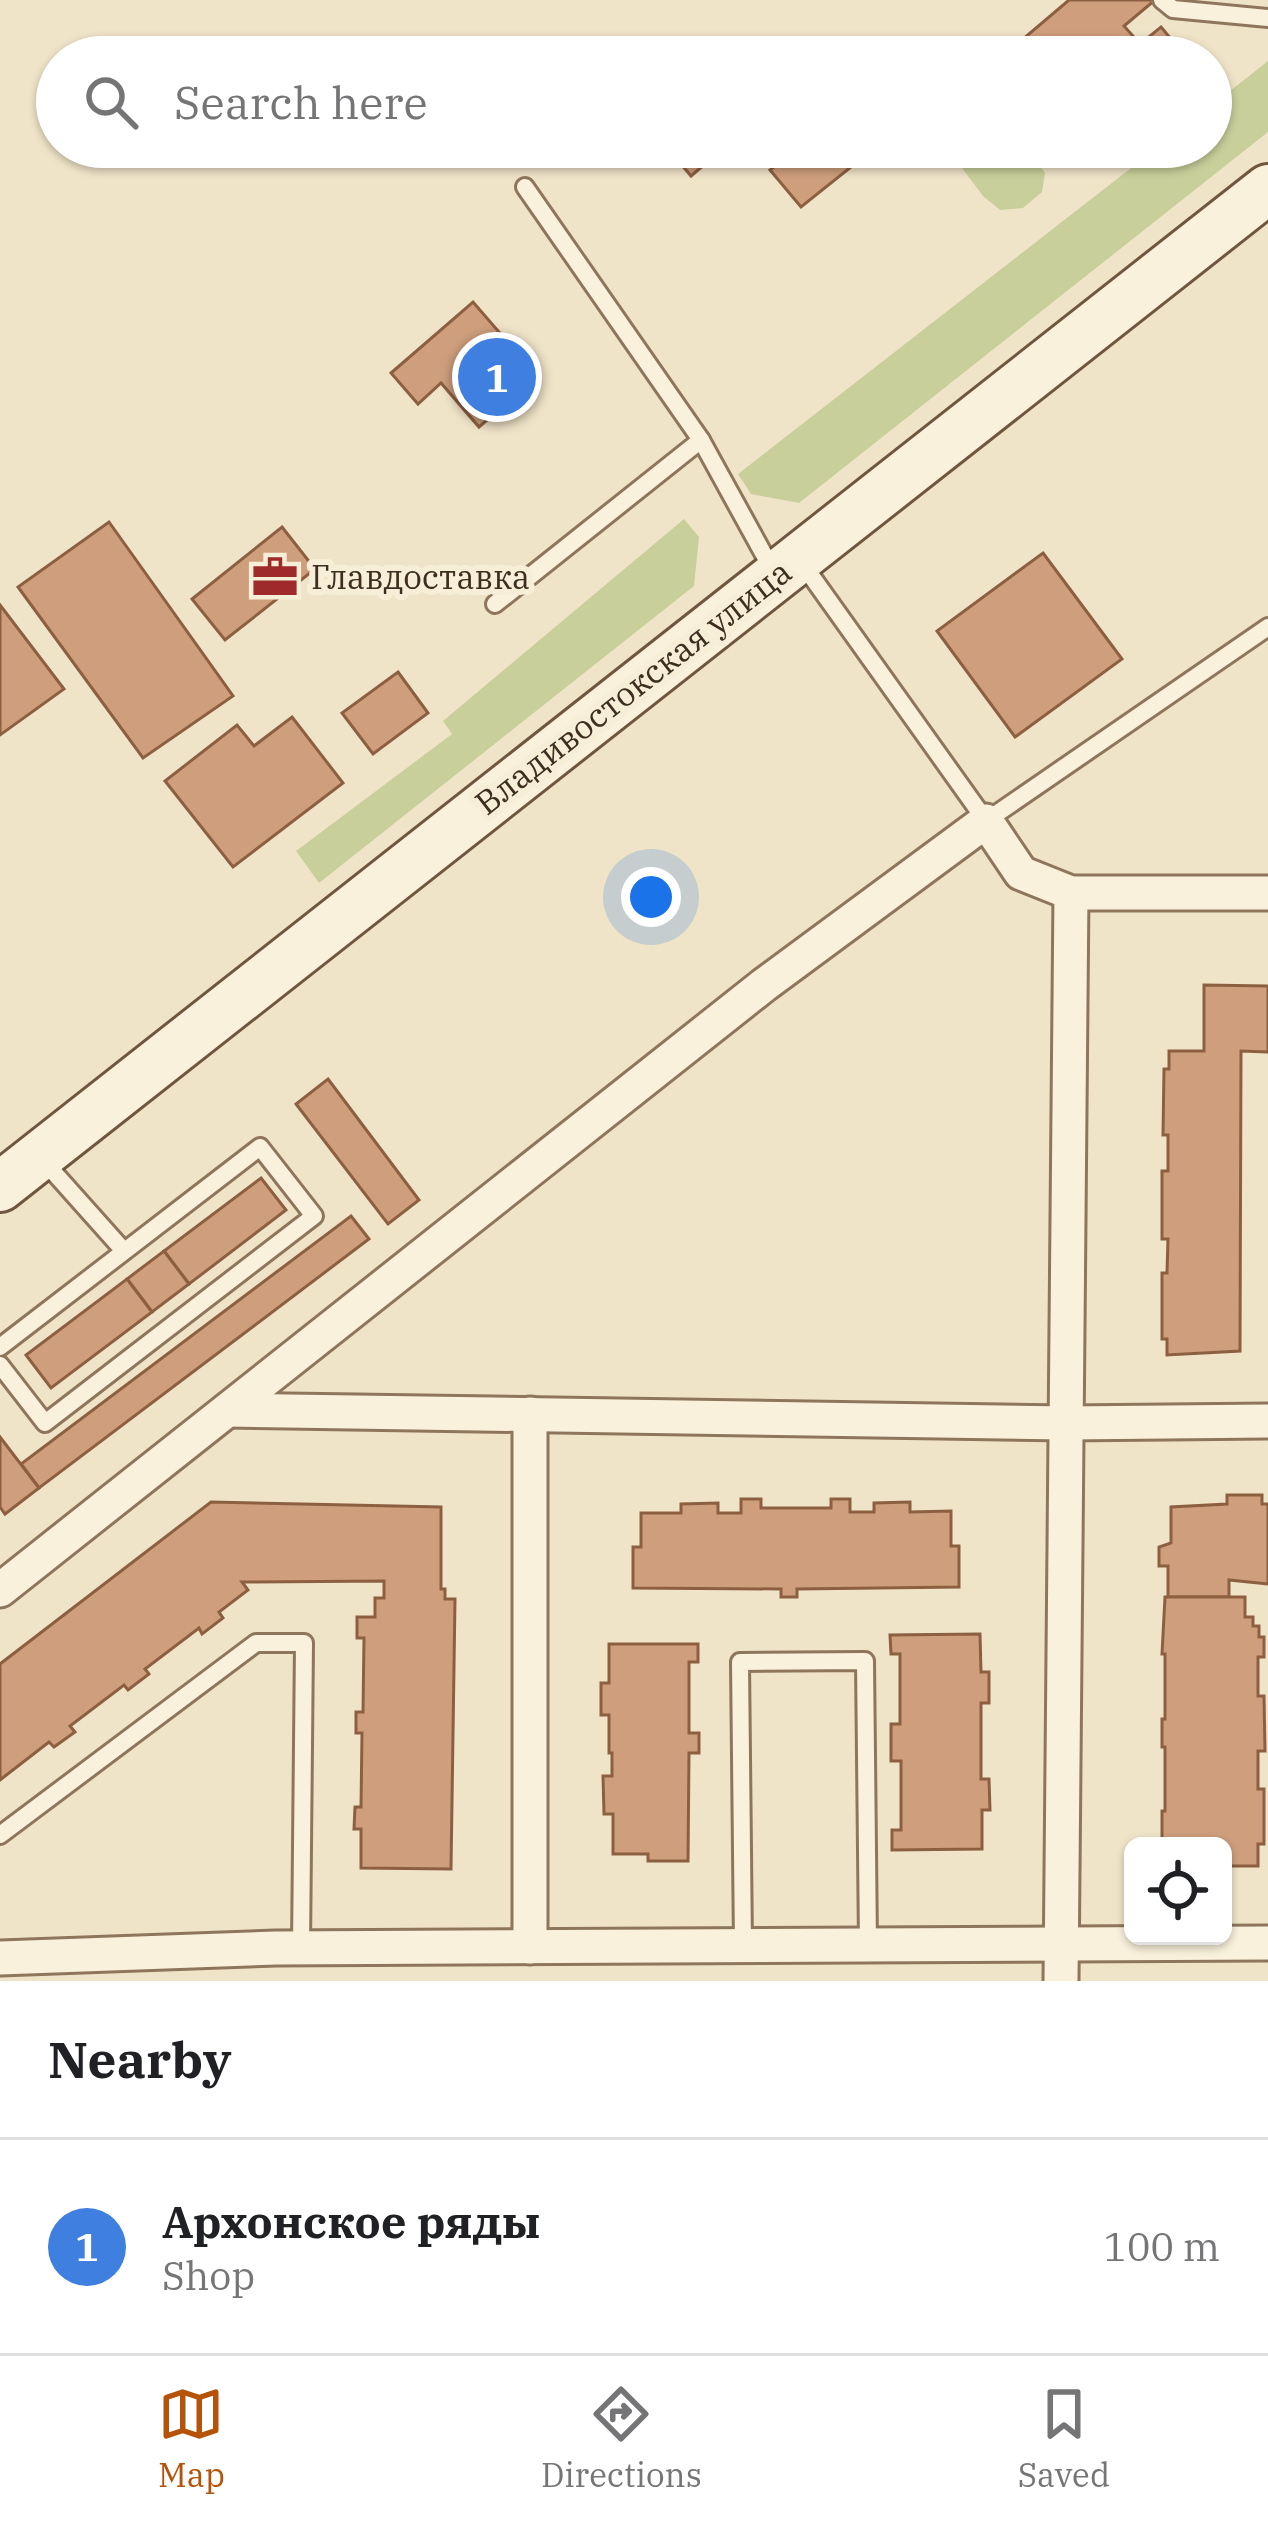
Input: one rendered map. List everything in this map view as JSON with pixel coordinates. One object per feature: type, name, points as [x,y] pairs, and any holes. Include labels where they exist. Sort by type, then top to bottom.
[{"type":"main road","name":"Владивостокская улица","points":[[0,1186],[1268,189]]},
{"type":"street","points":[[0,1590],[764,985],[986,821],[1021,873],[1072,893],[1268,893]]},
{"type":"street","points":[[1060,1981],[1072,893]]},
{"type":"street","points":[[228,1410],[1066,1423],[1268,1421]]},
{"type":"street","points":[[530,1414],[530,1946]]},
{"type":"street","points":[[0,1958],[302,1948],[1268,1943]]},
{"type":"lane","points":[[1162,0],[1173,9],[1268,19]]},
{"type":"lane","points":[[525,187],[787,566],[986,821],[1268,627]]},
{"type":"lane","points":[[495,604],[701,440]]},
{"type":"lane","points":[[0,1347],[260,1147],[314,1216],[45,1423],[0,1364]]},
{"type":"lane","points":[[39,1156],[124,1251]]},
{"type":"lane","points":[[0,1835],[256,1643],[304,1643],[302,1948]]},
{"type":"lane","points":[[743,1945],[740,1662],[866,1661],[868,1943]]},
{"type":"green space","points":[[1268,61],[1268,132],[1232,160],[1232,89]]},
{"type":"green space","points":[[962,168],[1041,168],[1045,173],[1042,192],[1023,208],[1000,210]]},
{"type":"green space","points":[[1131,168],[1222,168],[799,503],[751,494],[738,474]]},
{"type":"green space","points":[[684,519],[699,537],[694,586],[319,883],[296,851],[452,734],[443,721]]},
{"type":"building","points":[[1069,0],[1155,0],[1124,26],[1133,36],[1027,36]]},
{"type":"building","points":[[773,168],[850,168],[801,207]]},
{"type":"building","points":[[473,302],[537,376],[479,427],[441,383],[418,404],[391,373]]},
{"type":"building","points":[[109,522],[233,696],[143,758],[18,587]]},
{"type":"building","points":[[282,527],[315,569],[225,640],[192,599]]},
{"type":"building","points":[[1043,553],[1122,659],[1015,737],[937,631]]},
{"type":"building","points":[[0,605],[64,689],[0,735]]},
{"type":"building","points":[[398,672],[428,713],[373,754],[342,713]]},
{"type":"building","points":[[292,717],[343,783],[233,867],[165,781],[237,725],[254,746]]},
{"type":"building","points":[[1204,985],[1268,986],[1268,1052],[1241,1051],[1240,1351],[1167,1355],[1167,1339],[1162,1339],[1162,1273],[1167,1273],[1168,1239],[1162,1239],[1162,1171],[1168,1171],[1164,1069],[1169,1069],[1169,1051],[1204,1051]]},
{"type":"building","points":[[328,1079],[419,1200],[388,1224],[296,1104]]},
{"type":"building","points":[[261,1178],[286,1210],[189,1284],[164,1251]]},
{"type":"building","points":[[351,1216],[369,1239],[39,1488],[21,1464]]},
{"type":"building","points":[[164,1251],[189,1284],[152,1312],[127,1279]]},
{"type":"building","points":[[127,1279],[152,1312],[51,1388],[26,1355]]},
{"type":"building","points":[[0,1437],[39,1488],[5,1514],[0,1507]]},
{"type":"building","points":[[1227,1495],[1262,1495],[1262,1504],[1268,1504],[1268,1584],[1229,1580],[1229,1597],[1168,1597],[1168,1566],[1159,1566],[1159,1547],[1171,1543],[1171,1507],[1227,1504]]},
{"type":"building","points":[[741,1499],[761,1499],[761,1508],[831,1508],[831,1499],[850,1499],[850,1512],[874,1512],[874,1503],[910,1502],[910,1512],[951,1511],[951,1546],[959,1546],[959,1587],[797,1589],[797,1597],[781,1597],[781,1589],[633,1588],[633,1547],[641,1547],[641,1513],[681,1513],[681,1504],[718,1503],[718,1513],[741,1513]]},
{"type":"building","points":[[211,1502],[441,1507],[441,1589],[445,1589],[445,1599],[455,1599],[451,1869],[361,1868],[361,1829],[354,1829],[355,1807],[361,1807],[362,1733],[356,1733],[356,1712],[363,1712],[364,1638],[357,1638],[357,1617],[375,1617],[375,1598],[384,1598],[384,1581],[242,1582],[248,1590],[219,1612],[223,1618],[202,1634],[199,1628],[145,1669],[149,1674],[128,1690],[124,1685],[70,1726],[75,1732],[54,1747],[49,1742],[0,1780],[0,1664]]},
{"type":"building","points":[[1165,1597],[1245,1597],[1245,1617],[1253,1617],[1259,1637],[1264,1637],[1264,1657],[1258,1657],[1265,1751],[1258,1751],[1264,1844],[1258,1844],[1258,1866],[1232,1866],[1232,1837],[1162,1837]]},
{"type":"building","points":[[980,1634],[981,1672],[989,1672],[989,1703],[981,1703],[981,1779],[989,1779],[990,1810],[982,1810],[982,1849],[892,1850],[892,1830],[901,1830],[901,1761],[891,1761],[891,1724],[900,1724],[900,1654],[891,1654],[890,1635]]},
{"type":"building","points":[[609,1644],[698,1644],[698,1662],[689,1662],[689,1733],[699,1733],[699,1753],[689,1753],[688,1861],[648,1861],[648,1854],[613,1854],[613,1814],[604,1814],[603,1776],[612,1776],[609,1715],[601,1715],[601,1683],[609,1683]]},
{"type":"place","name":"Архонское ряды","points":[[497,377]]},
{"type":"place","name":"Главдоставка","points":[[275,577]]}]
